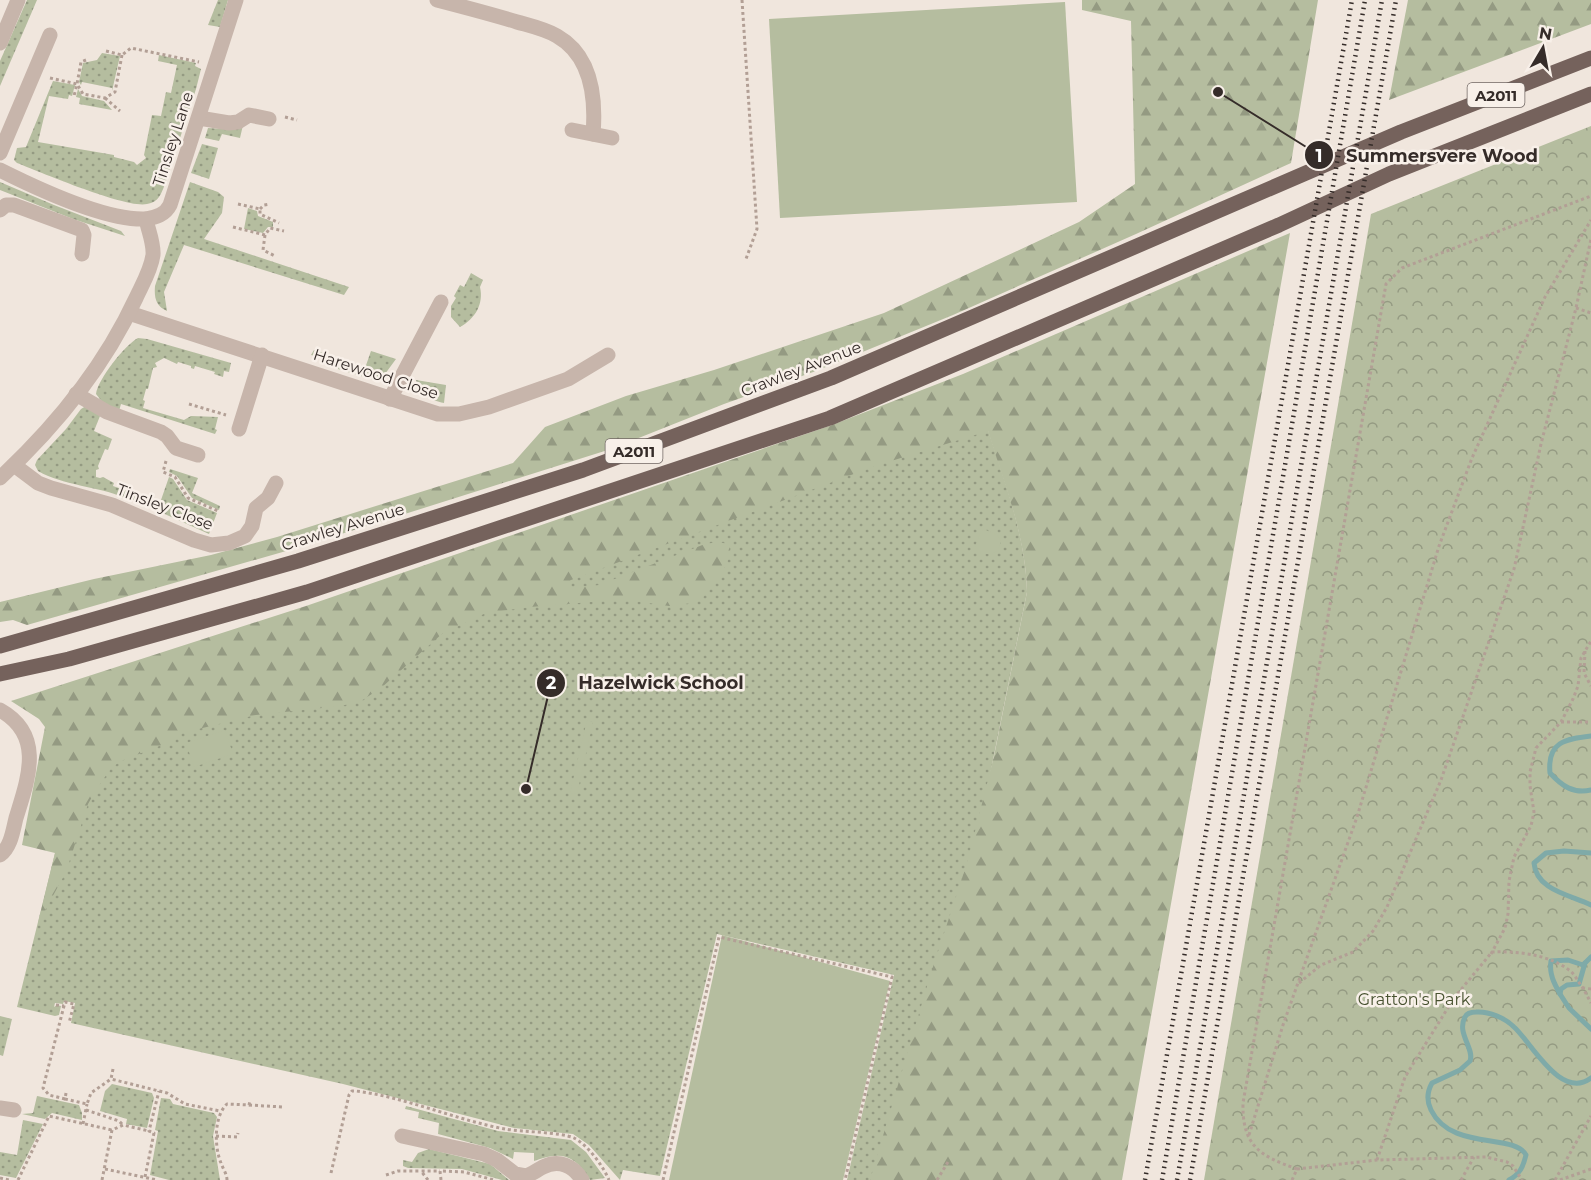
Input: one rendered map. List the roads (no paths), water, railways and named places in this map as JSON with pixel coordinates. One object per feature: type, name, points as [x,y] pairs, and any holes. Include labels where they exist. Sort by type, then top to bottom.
[{"type":"main road","name":"Crawley Avenue","points":[[0,646],[298,561],[584,470],[831,378],[1401,132],[1591,58]]},
{"type":"main road","name":"A2011","points":[[0,674],[69,659],[307,592],[830,418],[1240,242],[1389,174],[1591,94]]},
{"type":"street","points":[[0,43],[18,0]]},
{"type":"street","name":"Tinsley Lane","points":[[146,219],[160,215],[168,208],[236,0]]},
{"type":"street","points":[[437,0],[548,32],[570,46],[580,59],[591,84],[595,114],[593,134]]},
{"type":"street","points":[[0,153],[50,35]]},
{"type":"street","points":[[199,117],[229,123],[238,122],[249,115],[269,119]]},
{"type":"street","points":[[572,130],[612,138]]},
{"type":"street","points":[[0,170],[71,201],[116,215],[146,219],[153,248],[148,271],[110,347],[45,433],[0,478]]},
{"type":"street","points":[[0,210],[6,205],[14,205],[82,230],[84,236],[82,254]]},
{"type":"street","points":[[390,399],[441,302]]},
{"type":"street","name":"Harewood Close","points":[[129,313],[438,414],[459,414],[489,407],[568,379],[608,355]]},
{"type":"street","points":[[240,424],[262,355]]},
{"type":"street","points":[[76,394],[103,410],[161,432],[178,449],[198,455]]},
{"type":"street","name":"Tinsley Close","points":[[14,465],[38,483],[112,505],[211,545],[229,543],[245,536],[252,526],[256,508],[268,498],[276,483]]},
{"type":"street","points":[[0,710],[12,718],[21,729],[30,752],[28,774],[7,833],[6,849],[0,855]]},
{"type":"street","points":[[402,1136],[484,1154],[497,1160],[515,1174],[526,1178],[544,1166],[558,1163],[574,1169],[582,1180]]},
{"type":"waterway","points":[[1591,736],[1560,744],[1551,755],[1550,763],[1550,773],[1559,782],[1573,790],[1591,790]]},
{"type":"waterway","points":[[1591,853],[1564,851],[1546,853],[1534,863],[1536,872],[1547,886],[1591,905]]},
{"type":"waterway","points":[[1591,957],[1585,963],[1579,984],[1567,985],[1561,989],[1560,994],[1569,1008],[1591,1029]]},
{"type":"waterway","points":[[1560,994],[1551,974],[1551,961],[1568,960],[1583,965],[1585,963]]},
{"type":"waterway","points":[[1509,1180],[1518,1173],[1524,1163],[1526,1155],[1519,1148],[1453,1131],[1440,1123],[1428,1103],[1428,1093],[1432,1083],[1460,1070],[1470,1061],[1470,1051],[1463,1029],[1466,1016],[1481,1012],[1501,1018],[1521,1034],[1558,1076],[1569,1082],[1580,1083],[1591,1078]]},
{"type":"railway","points":[[1145,1180],[1352,0]]},
{"type":"railway","points":[[1162,1180],[1365,0]]},
{"type":"railway","points":[[1177,1180],[1382,0]]},
{"type":"railway","points":[[1190,1180],[1396,0]]},
{"type":"place","name":"Summersvere Wood","points":[[1218,92]]},
{"type":"place","name":"Hazelwick School","points":[[526,789]]},
{"type":"park label","name":"Gratton's Park","points":[[1414,999]]}]
